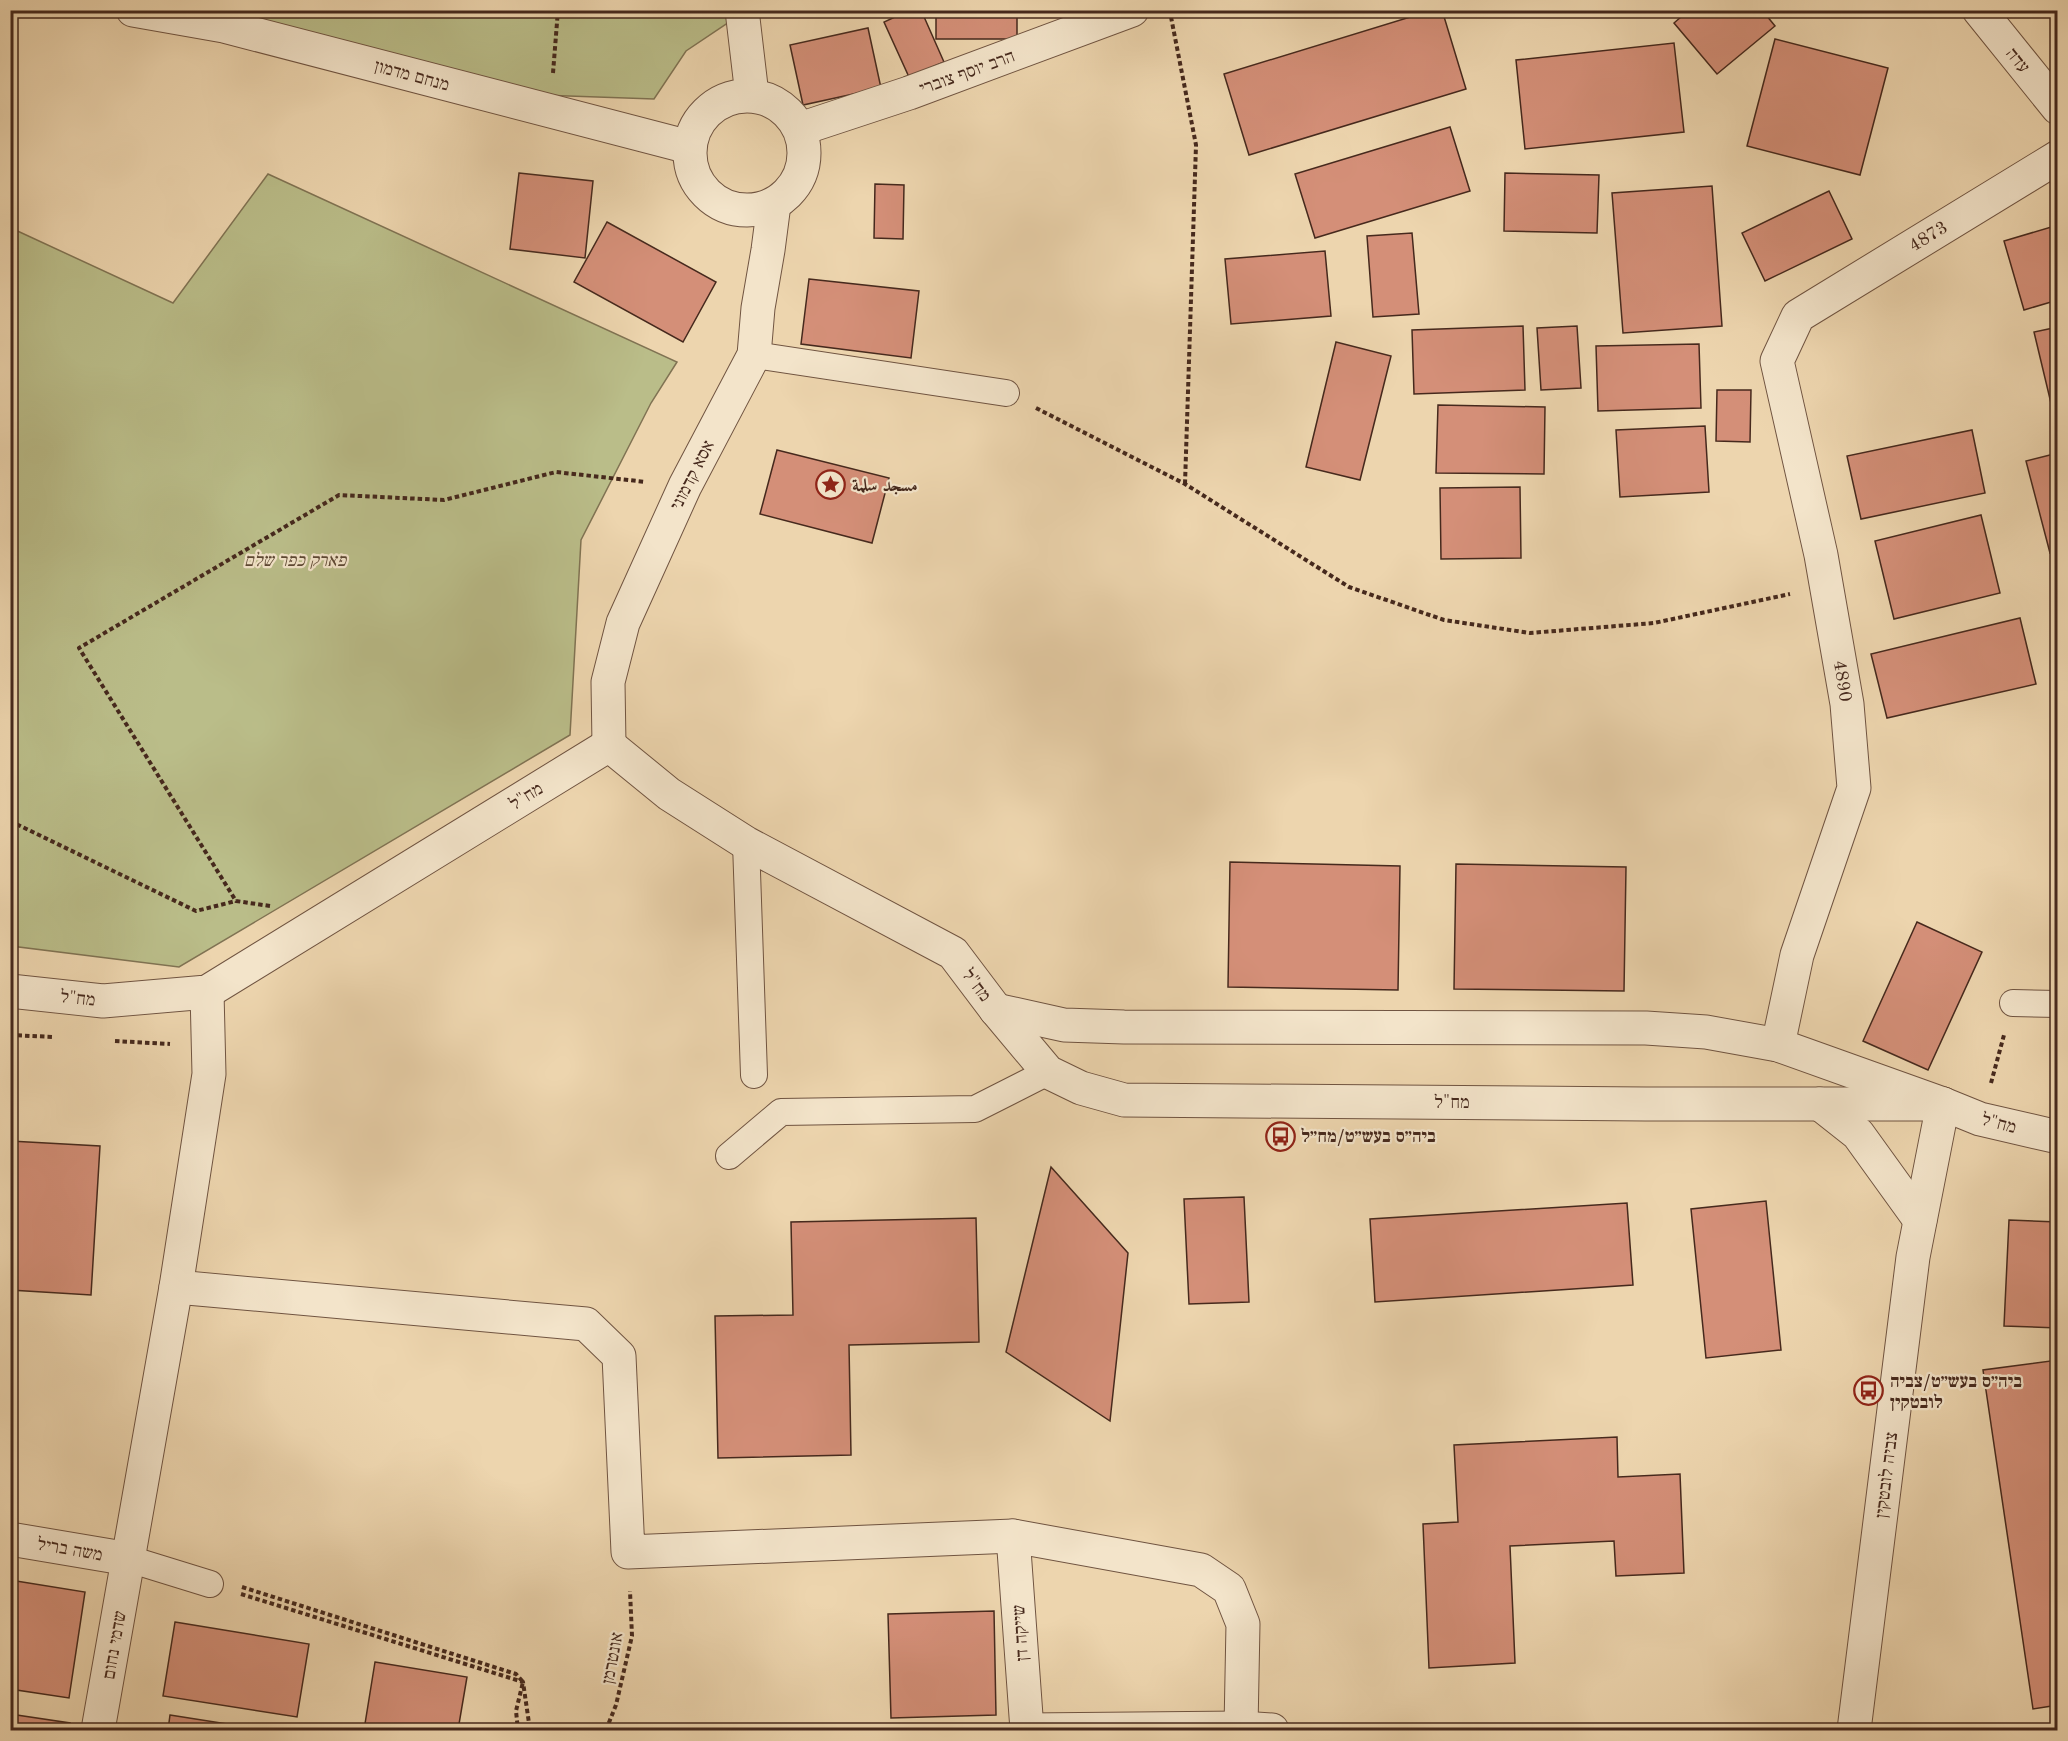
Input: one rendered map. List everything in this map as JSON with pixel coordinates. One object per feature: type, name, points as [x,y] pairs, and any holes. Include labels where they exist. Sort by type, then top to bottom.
[{"type":"street","name":"מנחם מדמון","points":[[133,10],[225,18],[551,112],[689,147]]},
{"type":"street","points":[[742,10],[752,95]]},
{"type":"street","name":"הרב יוסף צוברי","points":[[800,129],[909,93],[1132,10]]},
{"type":"street","name":"עדה","points":[[1979,10],[2058,108]]},
{"type":"street","points":[[752,95],[767,99],[781,106],[792,116],[800,129],[805,146],[804,164],[798,180],[788,194],[774,204],[757,210],[739,210],[722,205],[707,195],[696,181],[690,164],[689,147],[694,129],[717,103],[734,97],[752,95]]},
{"type":"street","name":"4873","points":[[1798,316],[2058,157]]},
{"type":"street","name":"אסא קדמוני","points":[[609,745],[608,681],[623,623],[685,486],[754,355],[758,308],[774,204]]},
{"type":"street","name":"4890","points":[[1778,1045],[1797,955],[1854,788],[1847,704],[1821,555],[1777,361],[1798,316]]},
{"type":"street","name":"מח\"ל","points":[[10,991],[103,1001],[207,992],[609,745],[669,794],[746,843],[953,953],[996,1010],[1048,1072],[1081,1088],[1124,1100],[1943,1104]]},
{"type":"street","name":"שדמי נחום","points":[[98,1731],[176,1287],[209,1074],[207,992]]},
{"type":"street","name":"מח\"ל","points":[[996,1010],[1064,1025],[1124,1027],[1646,1028],[1706,1032],[1778,1045],[1980,1119],[2058,1137]]},
{"type":"street","points":[[1821,1104],[1858,1134],[1920,1220]]},
{"type":"street","name":"צביה לובטקין","points":[[1854,1731],[1910,1280],[1943,1104]]},
{"type":"street","points":[[176,1287],[586,1324],[619,1356],[628,1552],[1013,1536],[1201,1570],[1229,1589],[1243,1624],[1257,1730],[1027,1730]]},
{"type":"street","name":"שייקה דן","points":[[1013,1536],[1027,1730]]},
{"type":"street","name":"משה בריל","points":[[10,1539],[129,1560]]},
{"type":"lane","points":[[754,355],[1006,393]]},
{"type":"lane","points":[[746,843],[753,1075]]},
{"type":"lane","points":[[2013,1003],[2058,1004]]},
{"type":"lane","points":[[729,1156],[781,1112],[975,1109],[1048,1072]]},
{"type":"lane","points":[[129,1560],[210,1584]]},
{"type":"path","points":[[551,112],[558,10]]},
{"type":"path","points":[[1170,10],[1196,145],[1185,484]]},
{"type":"path","points":[[1006,393],[1185,484],[1348,587],[1444,620],[1530,633],[1654,623],[1826,586]]},
{"type":"path","points":[[236,901],[80,648],[339,495],[444,500],[556,472],[685,486]]},
{"type":"path","points":[[10,821],[196,911],[236,901],[271,907]]},
{"type":"path","points":[[1980,1119],[2013,1003]]},
{"type":"path","name":"אונטרמן","points":[[606,1731],[616,1705],[632,1636],[628,1552]]},
{"type":"path","points":[[210,1584],[524,1682]]},
{"type":"path","points":[[237,1586],[516,1674],[524,1682],[530,1731]]},
{"type":"path","points":[[518,1731],[516,1711],[524,1682]]},
{"type":"green space","points":[[237,10],[728,10],[729,22],[686,51],[654,99],[540,95],[236,15]]},
{"type":"green space","name":"פארק כפר שלם","points":[[268,174],[677,362],[651,403],[581,540],[570,735],[179,967],[11,946],[11,228],[173,303]]},
{"type":"building","points":[[910,10],[921,10],[944,62],[909,77],[884,22]]},
{"type":"building","points":[[936,10],[1017,10],[1017,39],[936,39]]},
{"type":"building","points":[[1433,10],[1442,10],[1466,89],[1249,155],[1224,74]]},
{"type":"building","points":[[1689,10],[1762,10],[1775,26],[1717,74],[1674,23]]},
{"type":"building","points":[[868,28],[881,88],[803,105],[790,45]]},
{"type":"building","points":[[1775,39],[1888,68],[1860,175],[1747,146]]},
{"type":"building","points":[[1674,43],[1684,132],[1525,149],[1516,60]]},
{"type":"building","points":[[1450,127],[1470,191],[1315,238],[1295,174]]},
{"type":"building","points":[[519,173],[593,181],[585,258],[510,249]]},
{"type":"building","points":[[1505,173],[1599,175],[1597,233],[1504,231]]},
{"type":"building","points":[[875,184],[904,185],[903,239],[874,238]]},
{"type":"building","points":[[1712,186],[1722,326],[1623,333],[1612,193]]},
{"type":"building","points":[[1829,191],[1852,239],[1765,281],[1742,233]]},
{"type":"building","points":[[607,222],[716,282],[683,342],[574,282]]},
{"type":"building","points":[[2058,225],[2058,300],[2024,310],[2004,241]]},
{"type":"building","points":[[1412,233],[1419,314],[1373,317],[1367,236]]},
{"type":"building","points":[[1325,251],[1331,316],[1231,324],[1225,259]]},
{"type":"building","points":[[809,279],[919,291],[911,358],[801,344]]},
{"type":"building","points":[[1523,326],[1525,390],[1414,394],[1412,330]]},
{"type":"building","points":[[1577,326],[1581,388],[1541,390],[1537,328]]},
{"type":"building","points":[[2058,327],[2058,420],[2055,420],[2034,332]]},
{"type":"building","points":[[1336,342],[1391,356],[1360,480],[1306,467]]},
{"type":"building","points":[[1699,344],[1701,408],[1598,411],[1596,346]]},
{"type":"building","points":[[1717,390],[1751,390],[1750,442],[1716,441]]},
{"type":"building","points":[[1438,405],[1545,407],[1544,474],[1436,473]]},
{"type":"building","points":[[1705,426],[1709,492],[1620,497],[1616,430]]},
{"type":"building","points":[[1972,430],[1985,493],[1861,519],[1847,456]]},
{"type":"building","points":[[777,450],[889,478],[872,543],[760,514]]},
{"type":"building","points":[[2058,453],[2058,551],[2050,553],[2026,461]]},
{"type":"building","points":[[1520,487],[1521,558],[1441,559],[1440,488]]},
{"type":"building","points":[[1981,515],[2000,593],[1894,619],[1875,541]]},
{"type":"building","points":[[2020,618],[2036,684],[1887,718],[1871,654]]},
{"type":"building","points":[[1230,862],[1400,866],[1398,990],[1228,987]]},
{"type":"building","points":[[1456,864],[1626,867],[1624,991],[1454,989]]},
{"type":"building","points":[[1917,922],[1982,952],[1928,1070],[1863,1041]]},
{"type":"building","points":[[10,1141],[100,1146],[91,1295],[10,1290]]},
{"type":"building","points":[[1051,1167],[1128,1253],[1110,1421],[1006,1352]]},
{"type":"building","points":[[1244,1197],[1249,1302],[1189,1304],[1184,1199]]},
{"type":"building","points":[[1766,1201],[1781,1350],[1706,1358],[1691,1209]]},
{"type":"building","points":[[1627,1203],[1633,1285],[1375,1302],[1370,1219]]},
{"type":"building","points":[[976,1218],[979,1342],[849,1345],[851,1455],[718,1458],[715,1316],[793,1315],[791,1222]]},
{"type":"building","points":[[2009,1220],[2058,1222],[2058,1328],[2004,1326]]},
{"type":"building","points":[[2058,1360],[2058,1705],[2033,1709],[1983,1370]]},
{"type":"building","points":[[1617,1437],[1618,1477],[1680,1474],[1684,1573],[1616,1576],[1614,1541],[1510,1546],[1515,1663],[1429,1668],[1423,1524],[1458,1522],[1454,1445]]},
{"type":"building","points":[[10,1580],[85,1592],[69,1698],[10,1689]]},
{"type":"building","points":[[994,1611],[996,1715],[891,1718],[888,1614]]},
{"type":"building","points":[[175,1622],[309,1644],[297,1717],[163,1696]]},
{"type":"building","points":[[375,1662],[467,1677],[458,1730],[364,1730]]},
{"type":"building","points":[[10,1714],[70,1723],[69,1730],[10,1730]]},
{"type":"building","points":[[170,1715],[266,1730],[168,1730]]},
{"type":"place","name":"مسجد سلمة","points":[[831,485]]},
{"type":"place","name":"ביה״ס בעש״ט/מח״ל","points":[[1280,1136]]},
{"type":"place","name":"ביה״ס בעש״ט/צביה לובטקין","points":[[1869,1391]]}]
